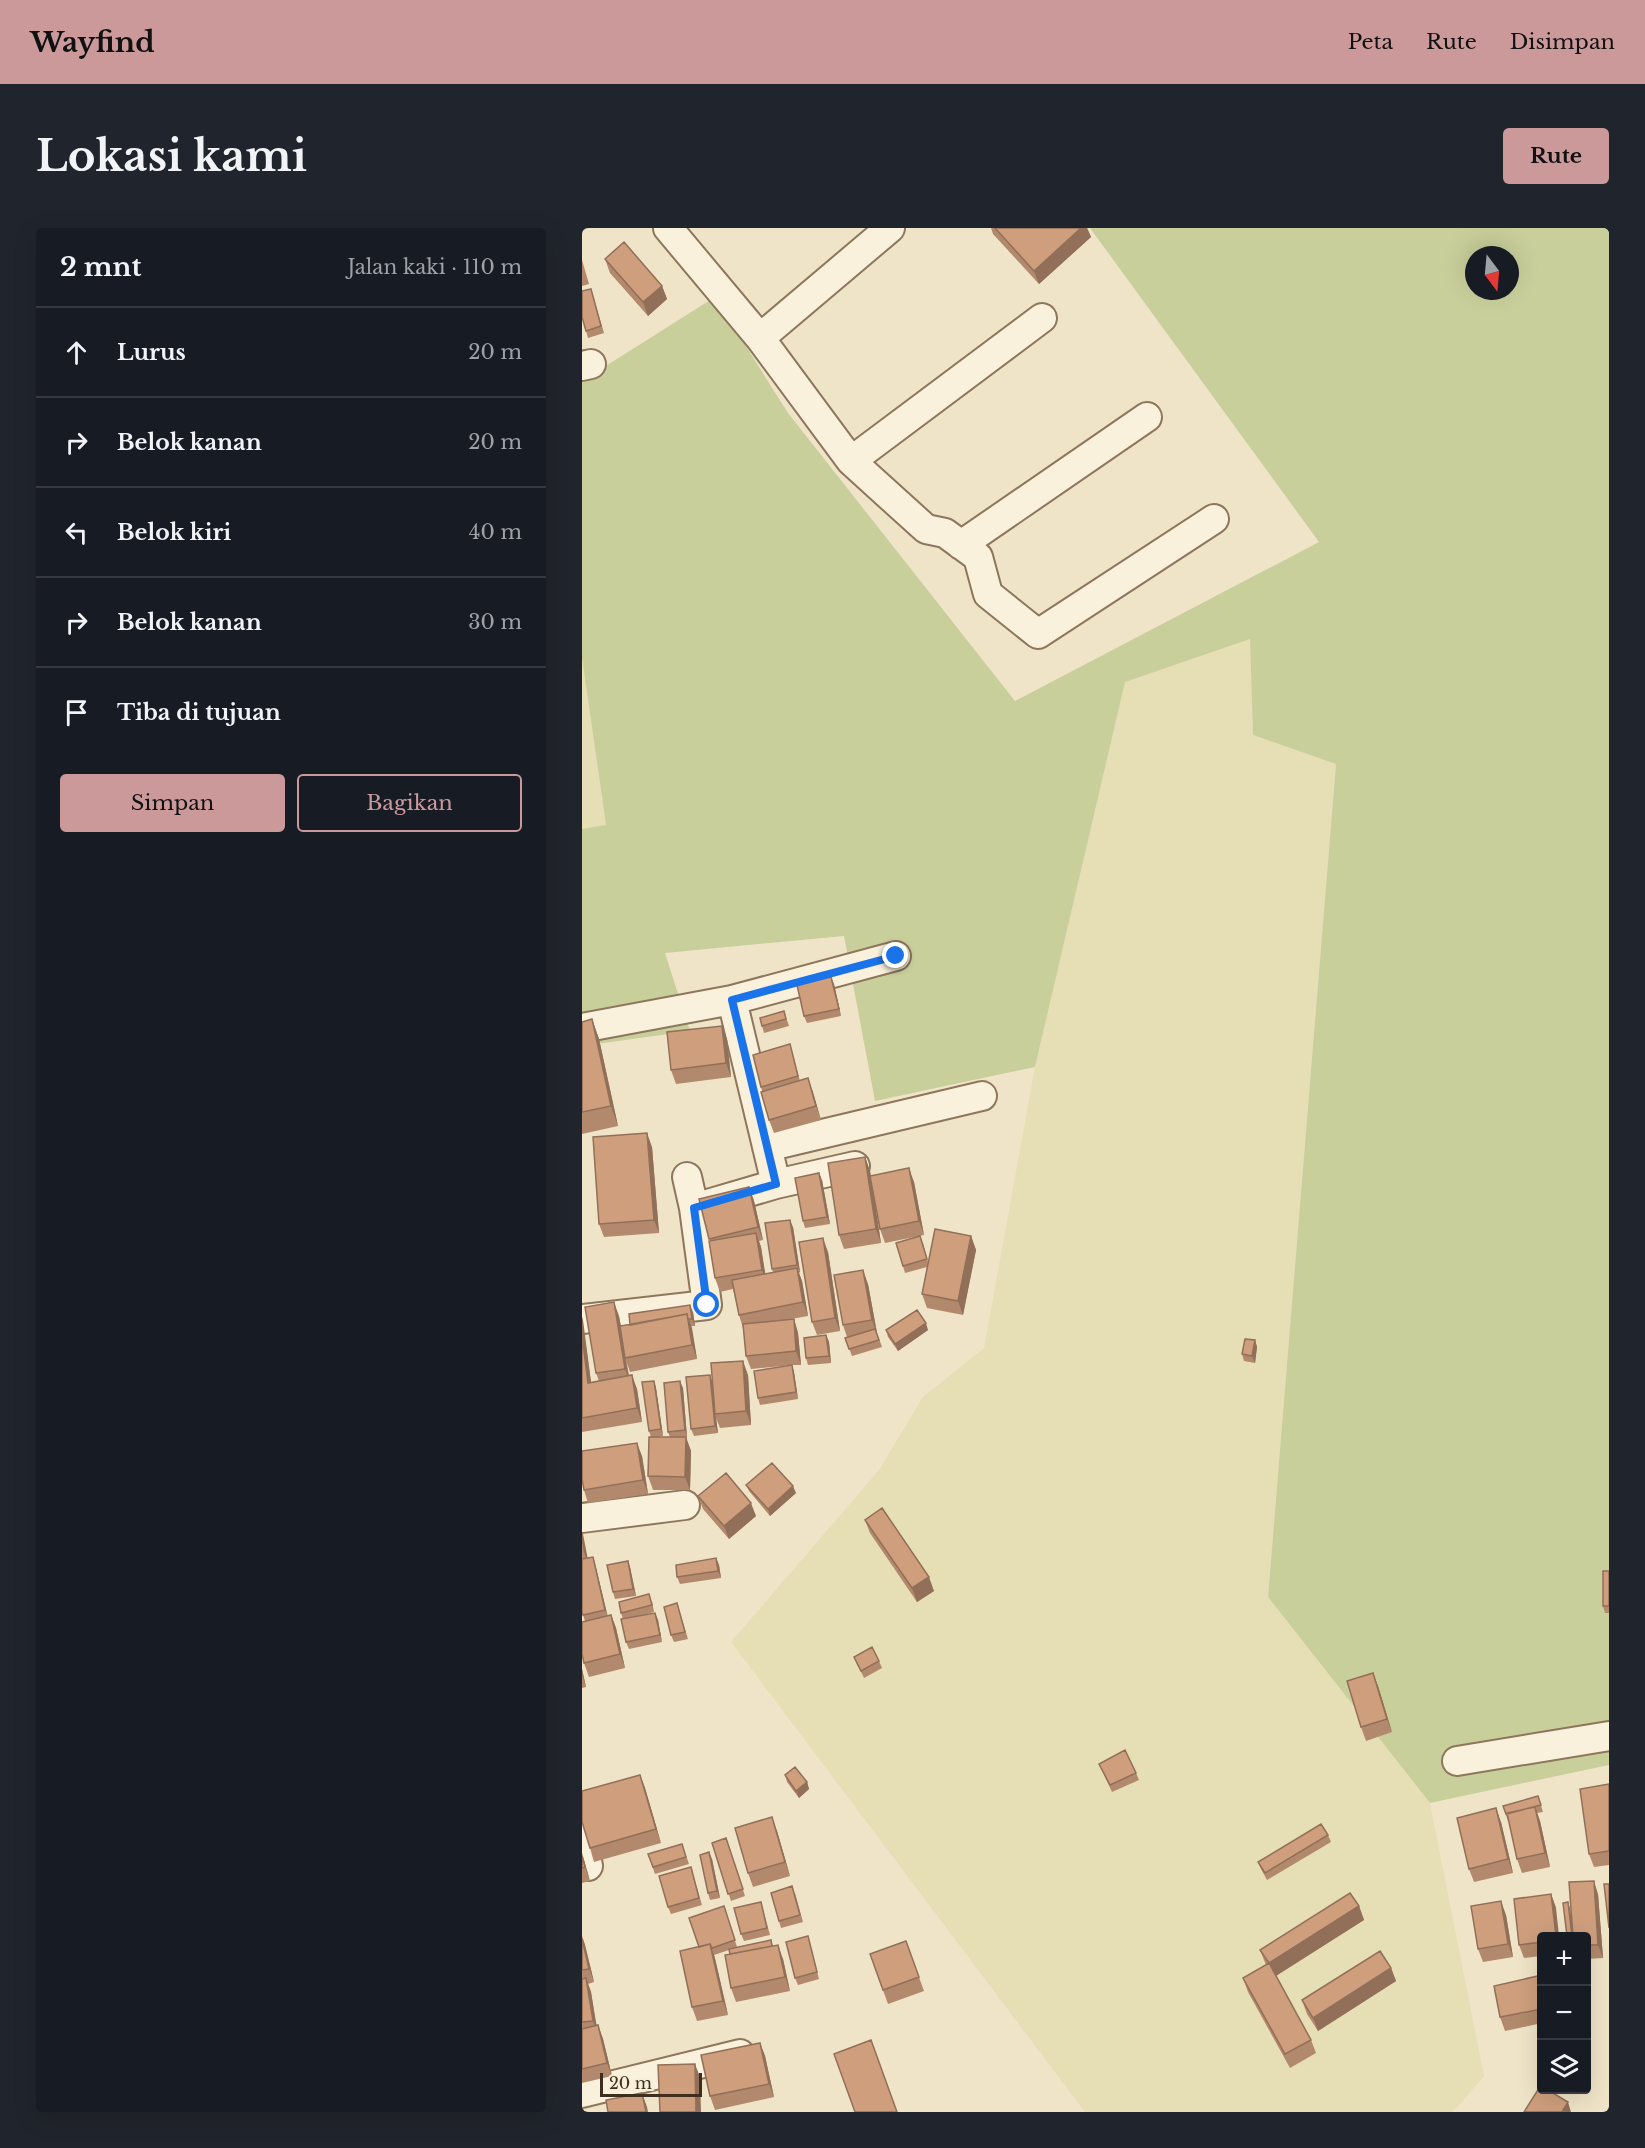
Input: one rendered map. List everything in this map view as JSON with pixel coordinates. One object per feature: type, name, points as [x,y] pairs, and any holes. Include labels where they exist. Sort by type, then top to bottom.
[{"type":"street","points":[[668,228],[760,338],[851,462],[926,529],[945,533],[978,558],[988,594],[1038,634],[1214,519]]},
{"type":"street","points":[[760,338],[890,228]]},
{"type":"street","points":[[851,462],[1042,318]]},
{"type":"street","points":[[961,545],[1147,417]]},
{"type":"street","points":[[582,1028],[732,1000],[896,956]]},
{"type":"street","points":[[732,1000],[776,1184]]},
{"type":"street","points":[[767,1147],[982,1096]]},
{"type":"street","points":[[694,1208],[776,1184],[855,1166]]},
{"type":"street","points":[[582,1319],[707,1305],[694,1208],[687,1177]]},
{"type":"street","points":[[582,1518],[685,1505]]},
{"type":"street","points":[[1457,1761],[1609,1736]]},
{"type":"street","points":[[582,1836],[588,1866]]},
{"type":"street","points":[[582,2093],[754,2051]]},
{"type":"shaded area","points":[[1250,639],[1253,735],[1336,764],[1268,1597],[1430,1803],[1484,2076],[1453,2112],[1085,2112],[731,1642],[879,1470],[923,1397],[984,1348],[1035,1067],[1125,681]]},
{"type":"shaded area","points":[[582,658],[606,826],[582,829]]},
{"type":"green space","points":[[1090,228],[1609,228],[1609,1765],[1430,1803],[1268,1597],[1336,764],[1253,735],[1250,639],[1125,682],[1035,1067],[875,1101],[844,936],[665,953],[690,1031],[582,1046],[582,829],[606,825],[582,658],[582,381],[715,297],[788,413],[1015,701],[1319,542]]},
{"type":"building","points":[[995,228],[1081,228],[1034,271]]},
{"type":"building","points":[[624,242],[662,286],[643,302],[605,259]]},
{"type":"building","points":[[591,289],[601,326],[586,331],[582,317],[582,291]]},
{"type":"building","points":[[831,977],[839,1009],[804,1016],[797,985]]},
{"type":"building","points":[[784,1011],[786,1019],[762,1026],[760,1018]]},
{"type":"building","points":[[592,1019],[611,1106],[582,1112],[582,1022]]},
{"type":"building","points":[[722,1026],[726,1063],[671,1070],[667,1032]]},
{"type":"building","points":[[790,1044],[798,1076],[761,1087],[753,1055]]},
{"type":"building","points":[[808,1078],[816,1106],[769,1120],[761,1092]]},
{"type":"building","points":[[647,1133],[654,1220],[599,1224],[593,1137]]},
{"type":"building","points":[[865,1157],[876,1229],[839,1235],[828,1163]]},
{"type":"building","points":[[909,1168],[919,1221],[880,1229],[870,1176]]},
{"type":"building","points":[[819,1173],[827,1217],[803,1221],[795,1178]]},
{"type":"building","points":[[749,1187],[758,1227],[709,1239],[699,1199]]},
{"type":"building","points":[[790,1220],[797,1265],[772,1269],[765,1223]]},
{"type":"building","points":[[935,1229],[971,1236],[958,1301],[922,1294]]},
{"type":"building","points":[[756,1233],[762,1270],[715,1278],[709,1241]]},
{"type":"building","points":[[920,1236],[927,1259],[903,1266],[896,1243]]},
{"type":"building","points":[[823,1238],[835,1318],[812,1322],[799,1242]]},
{"type":"building","points":[[797,1268],[803,1302],[739,1315],[732,1280]]},
{"type":"building","points":[[863,1270],[872,1320],[843,1325],[834,1275]]},
{"type":"building","points":[[614,1302],[625,1369],[596,1373],[585,1307]]},
{"type":"building","points":[[690,1305],[692,1319],[688,1319],[687,1314],[630,1325],[629,1314]]},
{"type":"building","points":[[917,1310],[926,1323],[895,1344],[886,1330]]},
{"type":"building","points":[[687,1314],[692,1345],[625,1358],[620,1326]]},
{"type":"building","points":[[794,1319],[796,1351],[746,1356],[743,1324]]},
{"type":"building","points":[[875,1329],[879,1340],[849,1349],[845,1338]]},
{"type":"building","points":[[826,1335],[829,1356],[806,1358],[804,1338]]},
{"type":"building","points":[[582,1336],[588,1383],[632,1375],[637,1408],[582,1418]]},
{"type":"building","points":[[1245,1339],[1255,1340],[1252,1356],[1242,1354]]},
{"type":"building","points":[[743,1361],[746,1411],[715,1414],[711,1363]]},
{"type":"building","points":[[792,1365],[796,1392],[758,1398],[754,1371]]},
{"type":"building","points":[[710,1375],[715,1426],[691,1429],[686,1377]]},
{"type":"building","points":[[654,1381],[661,1429],[649,1431],[642,1382]]},
{"type":"building","points":[[680,1381],[685,1430],[668,1432],[664,1383]]},
{"type":"building","points":[[649,1437],[686,1437],[685,1477],[648,1476]]},
{"type":"building","points":[[637,1443],[643,1480],[584,1490],[582,1451]]},
{"type":"building","points":[[772,1463],[793,1486],[768,1509],[746,1485]]},
{"type":"building","points":[[726,1473],[751,1503],[724,1526],[698,1496]]},
{"type":"building","points":[[882,1508],[929,1577],[912,1588],[865,1520]]},
{"type":"building","points":[[593,1557],[605,1610],[583,1615],[582,1559]]},
{"type":"building","points":[[716,1558],[718,1571],[677,1577],[676,1565]]},
{"type":"building","points":[[628,1561],[633,1589],[613,1592],[607,1565]]},
{"type":"building","points":[[1603,1571],[1609,1571],[1609,1606],[1603,1606]]},
{"type":"building","points":[[649,1594],[652,1605],[621,1613],[619,1602]]},
{"type":"building","points":[[677,1603],[685,1632],[671,1635],[664,1607]]},
{"type":"building","points":[[655,1613],[660,1635],[626,1642],[621,1619]]},
{"type":"building","points":[[611,1615],[620,1654],[584,1663],[582,1622]]},
{"type":"building","points":[[872,1647],[879,1661],[861,1671],[854,1657]]},
{"type":"building","points":[[1373,1673],[1387,1719],[1361,1727],[1347,1681]]},
{"type":"building","points":[[1125,1750],[1136,1773],[1110,1785],[1099,1764]]},
{"type":"building","points":[[795,1767],[807,1782],[796,1791],[785,1775]]},
{"type":"building","points":[[640,1775],[656,1829],[590,1848],[582,1822],[582,1791]]},
{"type":"building","points":[[1609,1784],[1609,1851],[1589,1854],[1580,1789]]},
{"type":"building","points":[[1538,1796],[1541,1805],[1506,1814],[1503,1806]]},
{"type":"building","points":[[1535,1807],[1545,1853],[1517,1859],[1507,1813]]},
{"type":"building","points":[[1496,1808],[1508,1859],[1469,1869],[1457,1818]]},
{"type":"building","points":[[772,1817],[785,1862],[748,1873],[735,1828]]},
{"type":"building","points":[[1321,1824],[1328,1835],[1265,1873],[1258,1862]]},
{"type":"building","points":[[726,1838],[743,1889],[728,1894],[712,1843]]},
{"type":"building","points":[[682,1844],[686,1857],[653,1867],[648,1854]]},
{"type":"building","points":[[709,1852],[717,1891],[708,1893],[700,1855]]},
{"type":"building","points":[[691,1867],[699,1898],[668,1907],[659,1876]]},
{"type":"building","points":[[1594,1881],[1598,1945],[1591,1945],[1591,1932],[1573,1932],[1569,1882]]},
{"type":"building","points":[[1604,1884],[1609,1884],[1609,1928]]},
{"type":"building","points":[[792,1886],[800,1915],[779,1921],[771,1893]]},
{"type":"building","points":[[1350,1893],[1359,1906],[1269,1963],[1260,1950]]},
{"type":"building","points":[[1551,1894],[1556,1932],[1537,1932],[1537,1943],[1519,1945],[1514,1899]]},
{"type":"building","points":[[1501,1901],[1508,1944],[1478,1949],[1471,1906]]},
{"type":"building","points":[[761,1902],[767,1928],[741,1934],[734,1908]]},
{"type":"building","points":[[1568,1902],[1572,1932],[1567,1932],[1563,1903]]},
{"type":"building","points":[[724,1906],[735,1940],[712,1948],[710,1944],[699,1947],[689,1918]]},
{"type":"building","points":[[808,1936],[817,1972],[795,1978],[786,1942]]},
{"type":"building","points":[[582,1939],[589,1969],[582,1970]]},
{"type":"building","points":[[771,1940],[772,1946],[730,1954],[729,1949]]},
{"type":"building","points":[[906,1941],[919,1977],[883,1990],[870,1954]]},
{"type":"building","points":[[710,1944],[723,2001],[692,2007],[680,1951]]},
{"type":"building","points":[[778,1945],[785,1977],[731,1988],[725,1955]]},
{"type":"building","points":[[1380,1951],[1391,1968],[1313,2018],[1302,2000]]},
{"type":"building","points":[[1269,1963],[1311,2040],[1285,2054],[1243,1978]]},
{"type":"building","points":[[1537,1976],[1537,2010],[1500,2017],[1494,1986]]},
{"type":"building","points":[[586,1978],[593,2021],[582,2022],[582,1979]]},
{"type":"building","points":[[598,2025],[607,2063],[582,2069],[582,2029]]},
{"type":"building","points":[[871,2040],[897,2112],[855,2112],[834,2054]]},
{"type":"building","points":[[760,2043],[769,2084],[710,2096],[701,2055]]},
{"type":"building","points":[[695,2064],[696,2112],[660,2112],[658,2065]]},
{"type":"building","points":[[1537,2091],[1537,2094],[1555,2094],[1568,2102],[1562,2112],[1524,2112]]},
{"type":"building","points":[[642,2093],[646,2112],[608,2112],[606,2100]]},
{"type":"route","points":[[707,1305],[694,1208],[776,1184],[732,1000],[896,956]]}]
